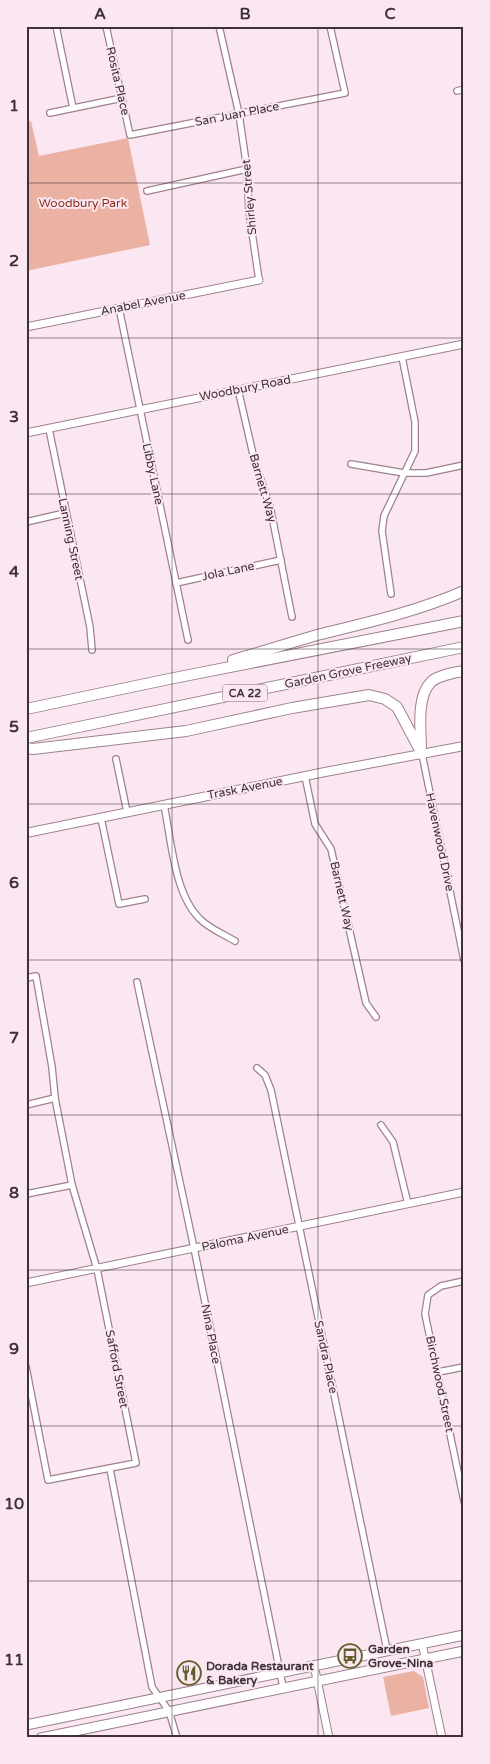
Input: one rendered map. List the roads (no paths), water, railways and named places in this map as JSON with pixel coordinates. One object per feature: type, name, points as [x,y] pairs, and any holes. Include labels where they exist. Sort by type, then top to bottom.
[{"type":"highway","points":[[174,678],[320,635],[393,616],[433,603],[464,590]]},
{"type":"highway","name":"Garden Grove Freeway","points":[[26,709],[464,621]]},
{"type":"highway","name":"Garden Grove Freeway","points":[[26,738],[464,647]]},
{"type":"highway","points":[[422,754],[420,709],[431,682],[450,674],[464,671]]},
{"type":"highway","points":[[26,748],[33,749],[186,731],[292,708],[370,695],[385,699],[397,707],[422,754]]},
{"type":"main road","name":"Trask Avenue","points":[[26,833],[305,776],[464,746]]},
{"type":"main road","points":[[26,1725],[464,1635]]},
{"type":"main road","points":[[42,1738],[464,1651]]},
{"type":"street","points":[[56,26],[73,108]]},
{"type":"street","name":"Rosita Place","points":[[106,26],[130,135]]},
{"type":"street","name":"Shirley Street","points":[[219,26],[239,114],[248,169],[249,212],[259,280]]},
{"type":"street","name":"San Juan Place","points":[[130,135],[344,93],[330,26]]},
{"type":"street","points":[[50,112],[122,98]]},
{"type":"street","points":[[147,191],[248,169]]},
{"type":"street","name":"Anabel Avenue","points":[[26,327],[259,280]]},
{"type":"street","name":"Libby Lane","points":[[119,308],[188,640]]},
{"type":"street","name":"Woodbury Road","points":[[26,434],[140,409],[464,344]]},
{"type":"street","points":[[392,594],[382,531],[384,516],[415,451],[415,422],[402,357]]},
{"type":"street","name":"Barnett Way","points":[[238,389],[255,463],[270,506],[292,617]]},
{"type":"street","name":"Lanning Street","points":[[49,429],[90,627],[92,650]]},
{"type":"street","points":[[351,464],[404,473],[426,472],[464,465]]},
{"type":"street","points":[[26,522],[65,513]]},
{"type":"street","name":"Jola Lane","points":[[176,583],[281,560]]},
{"type":"street","name":"Havenwood Drive","points":[[422,754],[464,960]]},
{"type":"street","points":[[116,759],[127,812]]},
{"type":"street","name":"Barnett Way","points":[[305,776],[315,824],[330,849],[366,1003],[376,1017]]},
{"type":"street","points":[[164,805],[178,875],[186,898],[199,918],[234,941]]},
{"type":"street","points":[[101,818],[119,904],[145,899]]},
{"type":"street","name":"Safford Street","points":[[26,978],[36,976],[52,1067],[55,1098],[72,1185],[97,1269],[136,1463],[110,1469]]},
{"type":"street","name":"Nina Place","points":[[137,982],[194,1248],[283,1687]]},
{"type":"street","name":"Sandra Place","points":[[257,1068],[265,1075],[271,1090],[387,1650]]},
{"type":"street","points":[[26,1105],[55,1098]]},
{"type":"street","points":[[381,1125],[393,1142],[408,1204]]},
{"type":"street","points":[[26,1194],[72,1185]]},
{"type":"street","name":"Paloma Avenue","points":[[26,1283],[464,1192]]},
{"type":"street","name":"Birchwood Street","points":[[464,1281],[441,1286],[428,1296],[426,1314],[464,1501]]},
{"type":"street","points":[[26,1367],[48,1480],[110,1469],[152,1687],[161,1697],[169,1711],[177,1738]]},
{"type":"street","points":[[438,1372],[464,1367]]},
{"type":"street","points":[[422,1643],[442,1738]]},
{"type":"street","points":[[314,1665],[329,1738]]},
{"type":"place","name":"Garden Grove-Nina","points":[[350,1656]]},
{"type":"place","name":"Dorada Restaurant & Bakery","points":[[189,1673]]},
{"type":"park label","name":"Woodbury Park","points":[[83,203]]}]
